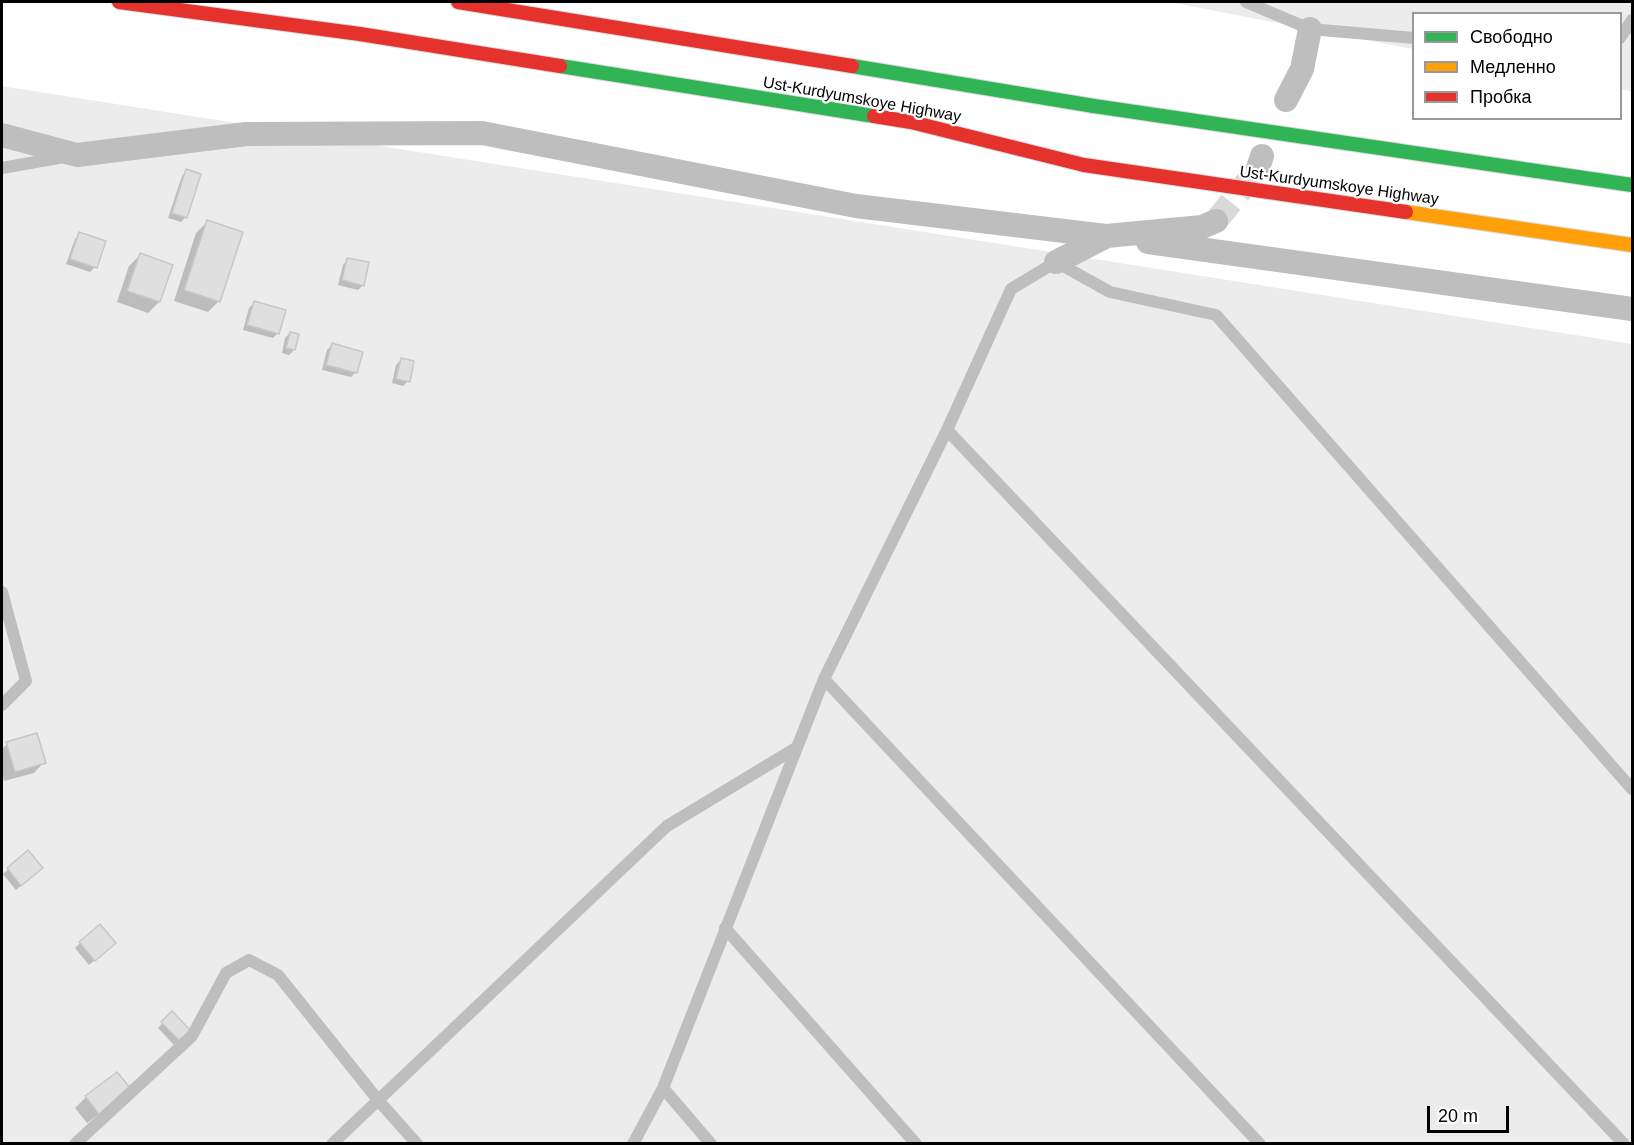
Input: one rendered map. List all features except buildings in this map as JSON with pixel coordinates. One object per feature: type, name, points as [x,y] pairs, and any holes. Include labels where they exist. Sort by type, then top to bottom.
[{"type":"main road","name":"Ust-Kurdyumskoye Highway","points":[[119,2],[360,34],[911,122],[1084,165],[1632,245]]},
{"type":"main road","name":"Ust-Kurdyumskoye Highway","points":[[458,2],[1094,106],[1632,185]]},
{"type":"street","points":[[1286,100],[1302,69],[1310,29]]},
{"type":"street","points":[[2,135],[77,155],[246,134],[482,133],[856,206],[1106,236],[1632,309]]},
{"type":"street","points":[[1056,262],[1106,236],[1202,227],[1216,221]]},
{"type":"lane","points":[[1246,2],[1310,29],[1412,38]]},
{"type":"lane","points":[[1622,35],[1632,20]]},
{"type":"lane","points":[[2,168],[77,155]]},
{"type":"lane","points":[[633,1143],[663,1088],[824,679],[947,430],[1011,289],[1056,262],[1110,292],[1216,315],[1632,789]]},
{"type":"lane","points":[[947,430],[1624,1143]]},
{"type":"lane","points":[[2,592],[26,681],[2,705]]},
{"type":"lane","points":[[824,679],[1260,1143]]},
{"type":"lane","points":[[332,1143],[667,826],[796,748]]},
{"type":"lane","points":[[725,928],[916,1143]]},
{"type":"lane","points":[[75,1143],[192,1036],[226,973],[249,960],[278,975],[378,1100],[417,1143]]},
{"type":"lane","points":[[663,1088],[711,1143]]},
{"type":"shaded area","points":[[1169,2],[1632,2],[1632,92],[1622,89],[1622,12],[1412,12],[1412,49]]},
{"type":"shaded area","points":[[2,86],[1632,344],[1632,1143],[2,1143]]},
{"type":"tunnel","points":[[1216,221],[1251,177]]},
{"type":"traffic: fast","points":[[560,66],[874,116]]},
{"type":"traffic: fast","points":[[852,66],[1094,106]]},
{"type":"traffic: fast","points":[[1094,106],[1632,185]]},
{"type":"traffic: jam","points":[[119,2],[360,34],[560,66]]},
{"type":"traffic: jam","points":[[458,2],[852,66]]},
{"type":"traffic: jam","points":[[874,116],[911,122],[1084,165]]},
{"type":"traffic: jam","points":[[1084,165],[1406,212]]},
{"type":"traffic: slow","points":[[1406,212],[1632,245]]}]
